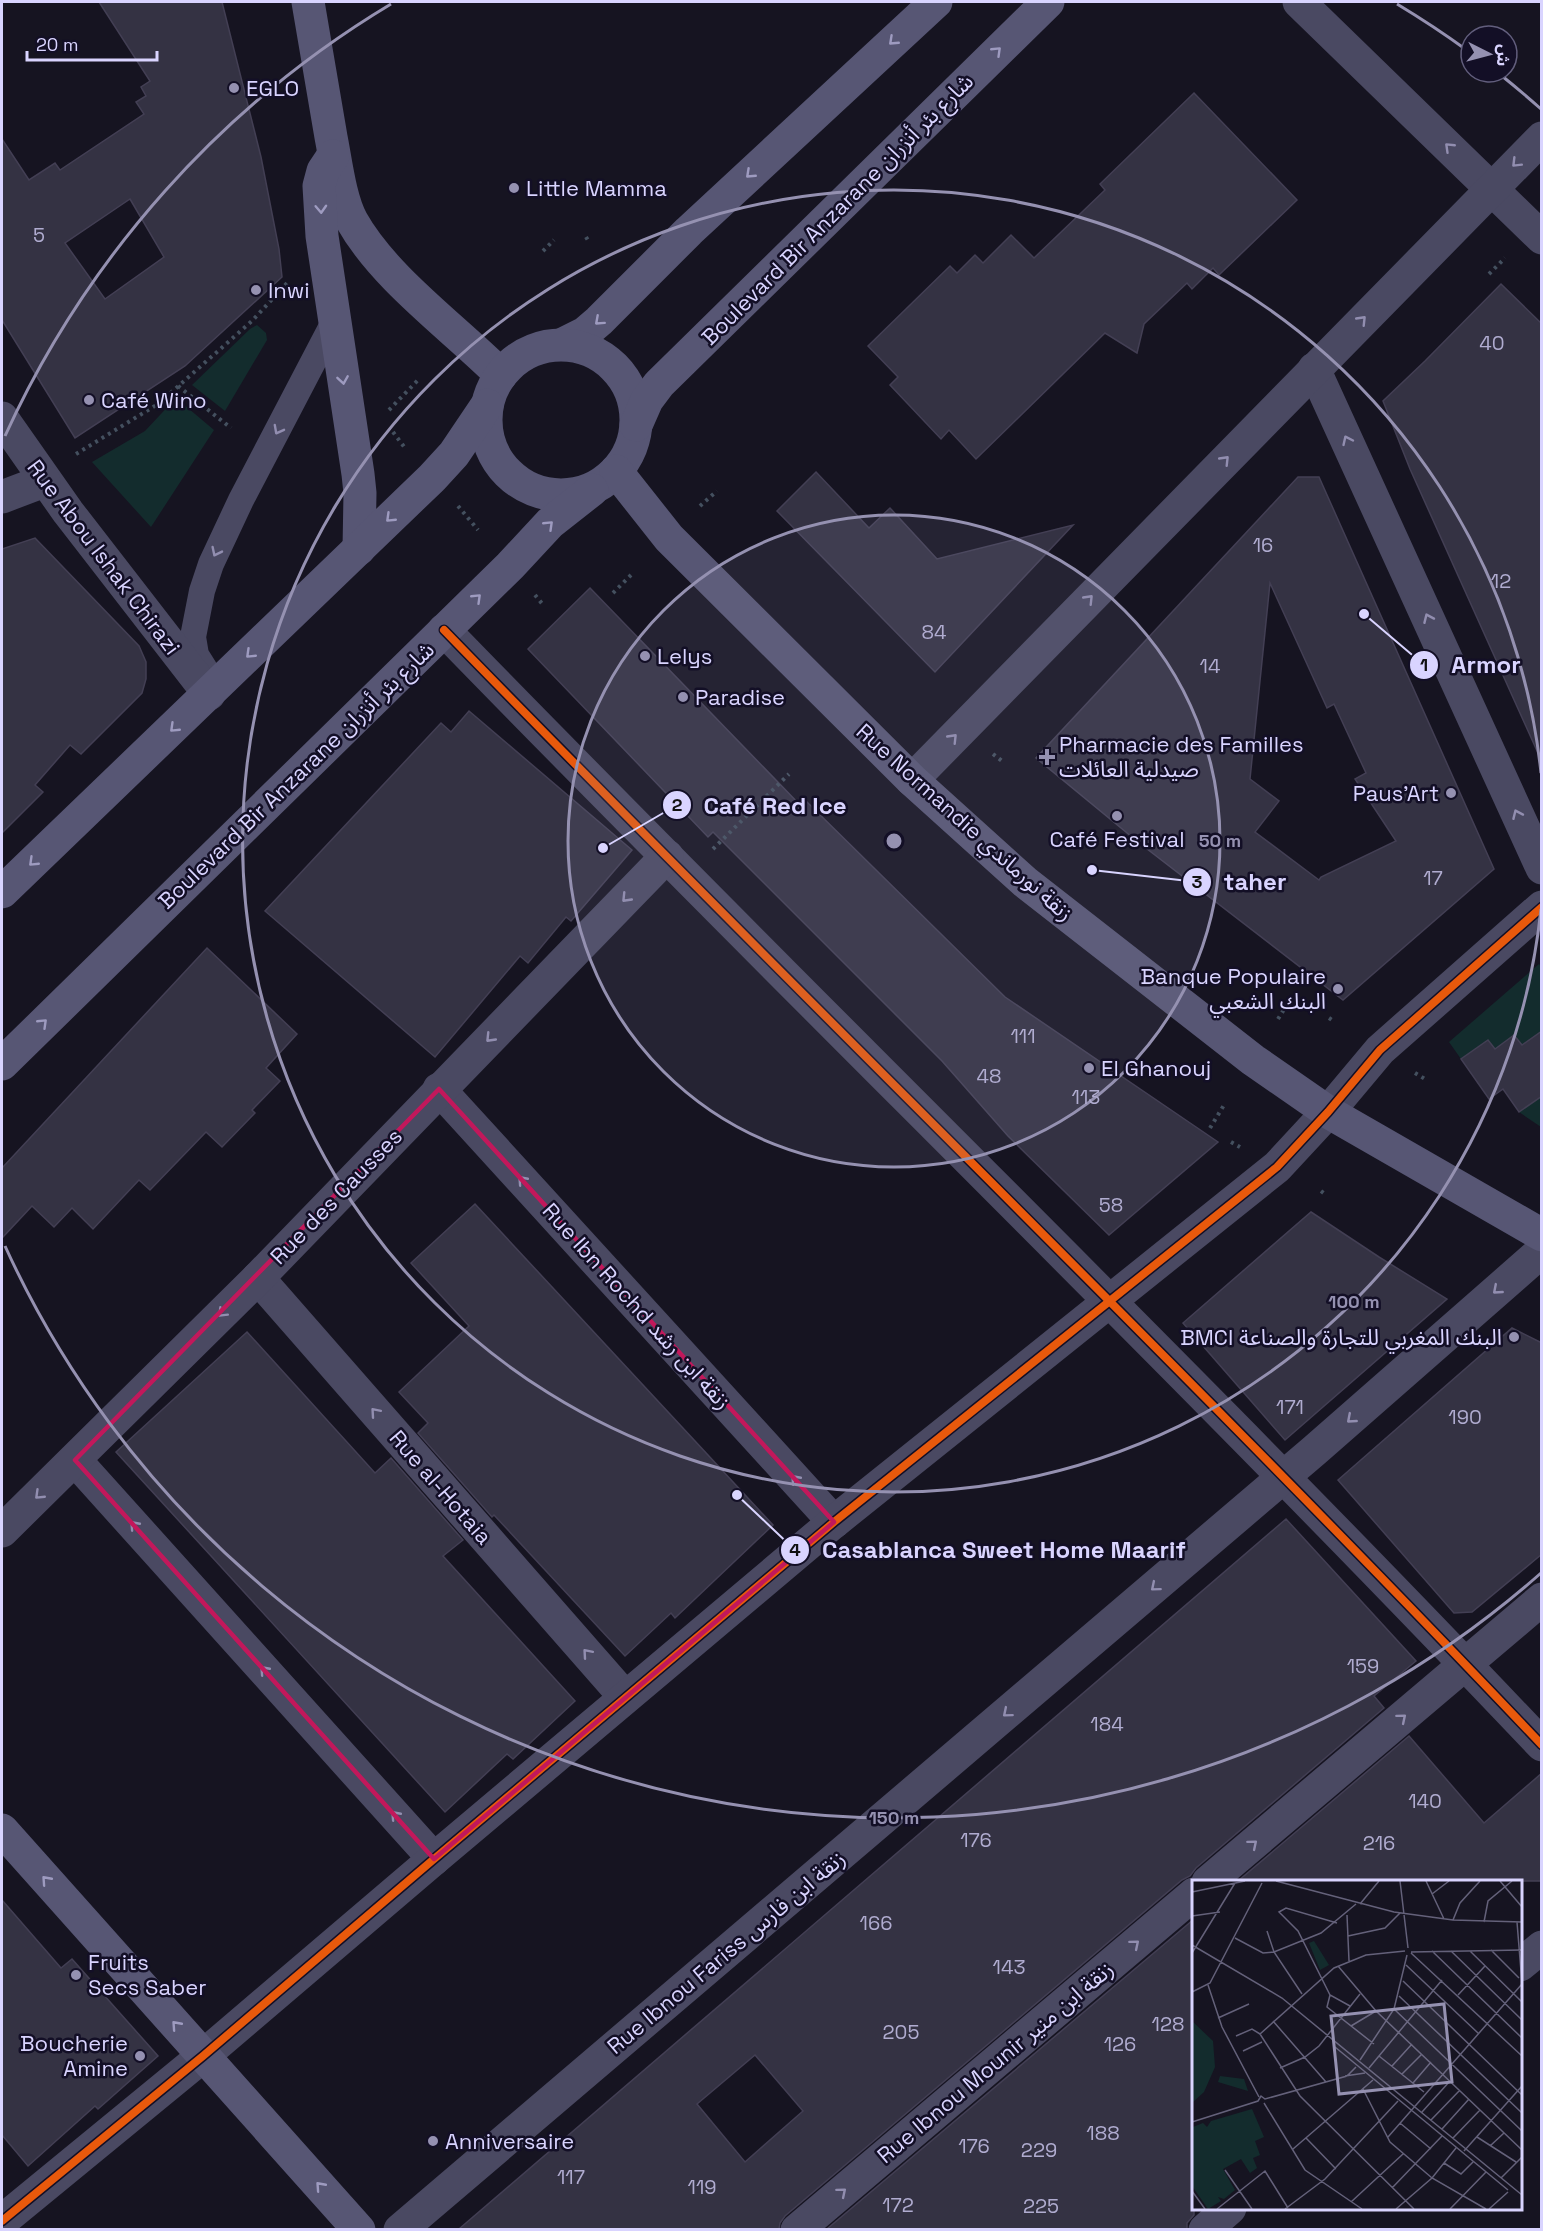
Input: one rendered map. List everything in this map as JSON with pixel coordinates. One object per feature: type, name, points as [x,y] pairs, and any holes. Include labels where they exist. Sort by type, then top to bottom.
[{"type":"main road","points":[[308,2],[334,154],[351,220],[368,246],[392,273],[501,375]]},
{"type":"main road","points":[[563,344],[587,349],[616,369],[633,401],[636,425],[630,448],[604,481],[571,496],[536,491],[514,478],[504,470],[491,448],[485,423],[487,405],[501,375],[518,358],[528,352],[563,344],[585,333],[599,321],[689,231],[936,2]]},
{"type":"main road","name":"Boulevard Bir Anzarane شارع بئر أنزران","points":[[636,425],[647,400],[659,384],[1048,2]]},
{"type":"main road","points":[[334,154],[323,171],[319,186],[322,236],[360,493],[359,549]]},
{"type":"main road","points":[[2,892],[213,691],[454,454],[487,405]]},
{"type":"main road","name":"Boulevard Bir Anzarane شارع بئر أنزران","points":[[2,1064],[510,566],[550,524],[604,481]]},
{"type":"main road","name":"Rue Normandie زنقة نورماندي","points":[[604,481],[669,538],[912,780],[1025,882],[1253,1060],[1328,1112],[1542,1235]]},
{"type":"main road","points":[[2,1830],[359,2229]]},
{"type":"street","points":[[1299,2],[1542,238]]},
{"type":"street","points":[[912,780],[1542,138]]},
{"type":"street","points":[[1314,369],[1542,868]]},
{"type":"street","name":"Rue Abou Ishak Chirazi","points":[[2,418],[44,481],[213,691]]},
{"type":"street","points":[[2,497],[44,481]]},
{"type":"street","points":[[444,630],[1283,1477],[1542,1745]]},
{"type":"street","name":"Rue des Causses","points":[[2,1531],[258,1278],[667,856]]},
{"type":"street","points":[[8,2204],[203,2056],[434,1858],[834,1522],[1277,1167],[1328,1112],[1380,1050],[1542,907]]},
{"type":"street","name":"Rue Ibn Rochd زنقة ابن رشد","points":[[439,1089],[834,1522]]},
{"type":"street","name":"Rue Ibnou Fariss زنقة ابن فارس","points":[[400,2229],[1283,1477],[1542,1251]]},
{"type":"street","name":"Rue al-Hotaia","points":[[258,1278],[625,1697]]},
{"type":"street","points":[[75,1460],[434,1858]]},
{"type":"street","points":[[1209,1880],[1542,1599]]},
{"type":"street","name":"Rue Ibnou Mounir زنقة ابن منير","points":[[797,2229],[1192,1896]]},
{"type":"street","points":[[1522,1964],[1542,1947]]},
{"type":"street","points":[[1205,2229],[1228,2210]]},
{"type":"lane","points":[[213,691],[196,655],[193,637],[210,564],[334,322]]},
{"type":"path","points":[[586,237],[589,242]]},
{"type":"path","points":[[543,251],[554,240]]},
{"type":"path","points":[[1489,274],[1506,257]]},
{"type":"path","points":[[71,457],[152,408],[252,321],[293,277]]},
{"type":"path","points":[[381,418],[418,380]]},
{"type":"path","points":[[178,386],[231,428]]},
{"type":"path","points":[[700,506],[717,490]]},
{"type":"path","points":[[457,505],[478,530]]},
{"type":"path","points":[[613,593],[631,575]]},
{"type":"path","points":[[534,595],[544,606]]},
{"type":"path","points":[[990,752],[1002,761]]},
{"type":"path","points":[[713,849],[789,774]]},
{"type":"path","points":[[1278,1019],[1293,995]]},
{"type":"path","points":[[1329,1018],[1335,1022]]},
{"type":"path","points":[[1412,1071],[1425,1079]]},
{"type":"path","points":[[1210,1128],[1224,1105]]},
{"type":"path","points":[[1231,1142],[1240,1147]]},
{"type":"path","points":[[1321,1191],[1325,1194]]},
{"type":"highlighted area","points":[[439,1089],[834,1522],[434,1859],[75,1460]]},
{"type":"green space","points":[[257,325],[266,333],[267,340],[225,411],[192,385],[250,329]]},
{"type":"green space","points":[[176,398],[214,430],[151,527],[92,462],[145,431]]},
{"type":"green space","points":[[1539,964],[1542,968],[1541,1039],[1537,1034],[1522,1045],[1495,1049],[1488,1040],[1461,1059],[1449,1042]]},
{"type":"green space","points":[[1541,1096],[1541,1127],[1519,1112]]},
{"type":"building","points":[[99,2],[222,2],[261,157],[279,249],[282,277],[185,366],[75,438],[2,320],[2,139],[29,180],[55,163],[60,170],[144,114],[136,102],[146,96],[141,87],[150,81]],"holes":[[[130,199],[164,257],[105,299],[65,243]]]},
{"type":"building","points":[[1194,93],[1297,200],[1219,275],[1213,268],[1192,289],[1187,283],[1144,324],[1137,353],[1105,333],[976,459],[949,430],[941,439],[890,385],[898,377],[868,346],[950,266],[957,273],[975,255],[983,263],[1011,235],[1034,258],[1105,190],[1100,184]]},
{"type":"building","points":[[1501,284],[1542,324],[1542,762],[1410,469],[1383,401]]},
{"type":"building","points":[[816,472],[869,528],[890,508],[937,559],[1073,525],[935,672],[777,511]]},
{"type":"building","points":[[1298,477],[1319,477],[1494,869],[1343,1000],[1138,842],[1036,758]],"holes":[[[1270,583],[1327,708],[1334,704],[1366,773],[1355,779],[1396,841],[1319,880],[1255,832],[1279,801],[1250,779]]]},
{"type":"building","points":[[35,538],[139,646],[146,662],[146,679],[142,693],[81,754],[70,745],[35,785],[43,792],[2,833],[2,549]]},
{"type":"building","points":[[590,588],[802,807],[807,802],[1005,997],[1218,1142],[1109,1235],[1008,1136],[942,1061],[713,832],[708,837],[528,649]]},
{"type":"building","points":[[469,711],[632,850],[571,921],[566,917],[528,963],[520,956],[435,1057],[265,911],[441,723],[451,732]]},
{"type":"building","points":[[207,948],[297,1034],[266,1068],[280,1081],[252,1110],[255,1113],[222,1147],[206,1132],[150,1190],[139,1180],[93,1229],[72,1208],[54,1227],[32,1206],[2,1238],[2,1168]]},
{"type":"building","points":[[1542,1031],[1542,1096],[1519,1112],[1503,1089],[1489,1099],[1461,1059],[1488,1040],[1495,1049],[1514,1035],[1522,1045]]},
{"type":"building","points":[[475,1204],[773,1525],[675,1618],[671,1613],[625,1656],[494,1515],[492,1517],[418,1433],[428,1423],[399,1392],[469,1326],[411,1263]]},
{"type":"building","points":[[1311,1212],[1447,1299],[1285,1440],[1183,1323]]},
{"type":"building","points":[[1512,1328],[1542,1343],[1542,1554],[1472,1612],[1454,1613],[1338,1480]]},
{"type":"building","points":[[247,1332],[375,1473],[391,1458],[463,1540],[443,1556],[575,1701],[513,1759],[507,1754],[445,1812],[116,1452]]},
{"type":"building","points":[[1286,1519],[1416,1661],[1374,1696],[1384,1708],[1196,1868],[1190,1876],[1182,1880],[785,2216],[779,2229],[459,2229]],"holes":[[[755,2055],[803,2111],[745,2162],[697,2104]]]},
{"type":"building","points":[[1409,1736],[1484,1823],[1542,1773],[1542,1881],[1239,1880]]},
{"type":"building","points":[[2,1900],[61,1968],[72,1959],[158,2056],[98,2109],[95,2106],[28,2166],[2,2135]]},
{"type":"building","points":[[1192,1921],[1192,2210],[1194,2210],[1194,2215],[1187,2223],[1187,2229],[827,2229]]},
{"type":"cycle path","points":[[444,630],[718,909],[1270,1463],[1542,1745]]},
{"type":"cycle path","points":[[2,2221],[203,2056],[834,1522],[1277,1167],[1328,1112],[1380,1050],[1542,907]]},
{"type":"place","name":"EGLO","points":[[234,88]]},
{"type":"place","name":"Little Mamma","points":[[514,188]]},
{"type":"place","name":"Inwi","points":[[256,290]]},
{"type":"place","name":"Café Wino","points":[[89,400]]},
{"type":"place","name":"Armor","points":[[1364,614]]},
{"type":"place","name":"Lelys","points":[[645,656]]},
{"type":"place","name":"Paradise","points":[[683,697]]},
{"type":"place","name":"Pharmacie des Familles صيدلية العائلات","points":[[1047,757]]},
{"type":"place","name":"Paus'Art","points":[[1451,793]]},
{"type":"place","name":"Café Festival","points":[[1117,816]]},
{"type":"place","name":"Café Red Ice","points":[[603,848]]},
{"type":"place","name":"taher","points":[[1092,870]]},
{"type":"place","name":"Banque Populaire البنك الشعبي","points":[[1338,989]]},
{"type":"place","name":"El Ghanouj","points":[[1089,1068]]},
{"type":"place","name":"BMCI البنك المغربي للتجارة والصناعة","points":[[1514,1337]]},
{"type":"place","name":"Casablanca Sweet Home Maarif","points":[[737,1495]]},
{"type":"place","name":"Fruits Secs Saber","points":[[76,1975]]},
{"type":"place","name":"Boucherie Amine","points":[[140,2056]]},
{"type":"place","name":"Anniversaire","points":[[433,2141]]}]
